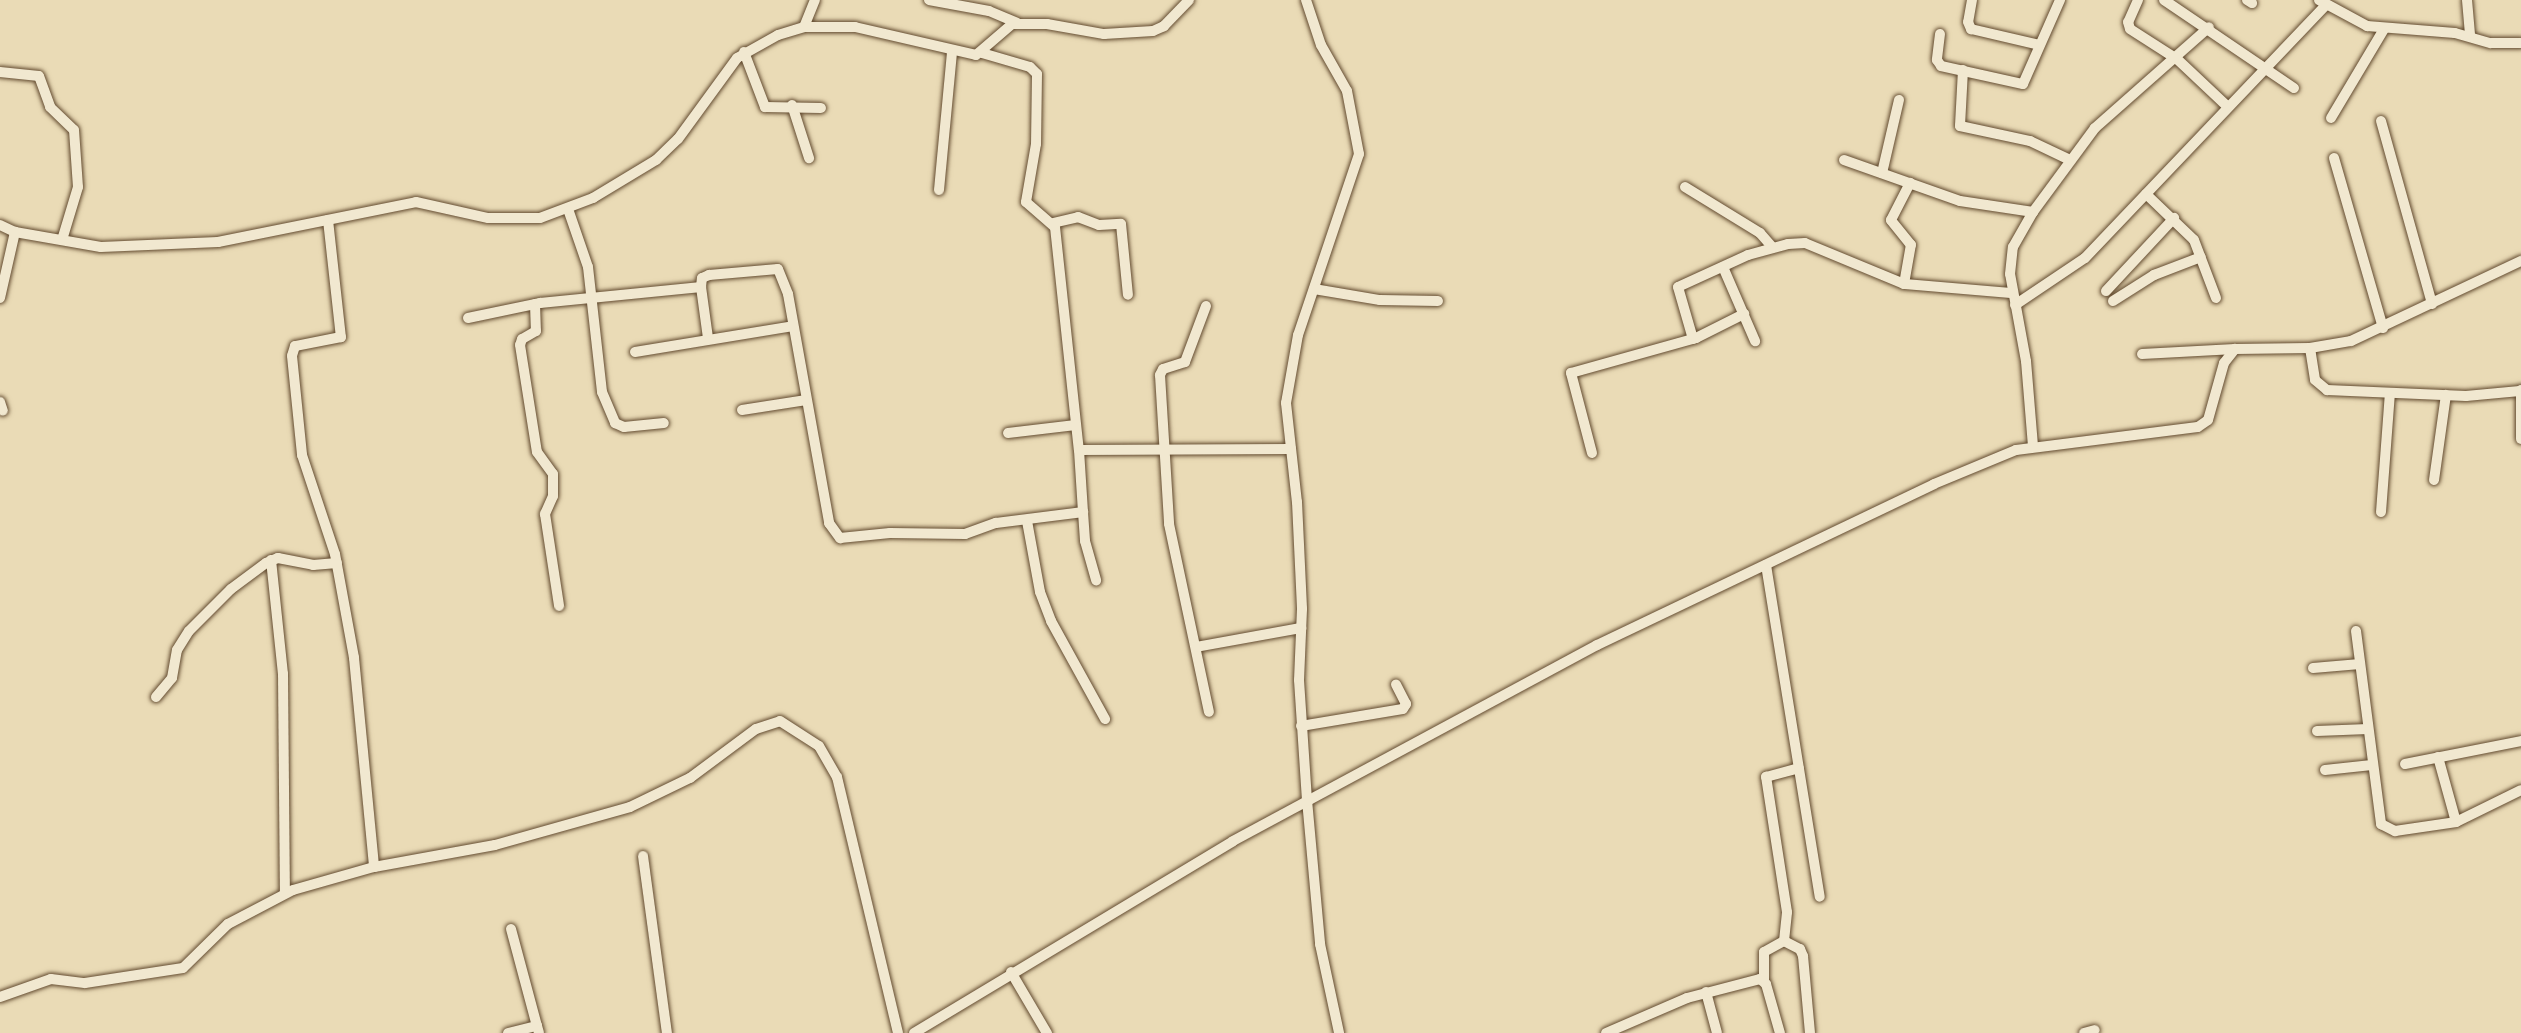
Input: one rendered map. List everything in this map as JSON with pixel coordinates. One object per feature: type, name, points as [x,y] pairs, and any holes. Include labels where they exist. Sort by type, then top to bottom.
[{"type":"street","points":[[804,27],[815,0]]},
{"type":"street","points":[[929,0],[989,11],[1017,23],[1104,34],[1153,31],[1164,26],[1189,0]]},
{"type":"street","points":[[1306,0],[1320,40],[1347,91],[1359,154],[1290,368],[1286,403],[1301,628],[1301,726],[1307,800],[1320,944],[1339,1033]]},
{"type":"street","points":[[1972,0],[1968,22],[1971,29],[2039,45]]},
{"type":"street","points":[[1940,34],[1938,63],[2023,84],[2060,0]]},
{"type":"street","points":[[2138,0],[2128,22],[2130,29],[2177,59],[2228,107]]},
{"type":"street","points":[[2164,0],[2209,27],[2294,88]]},
{"type":"street","points":[[2467,0],[2470,36]]},
{"type":"street","points":[[2015,305],[2085,258],[2266,70],[2322,3],[2384,29],[2470,36],[2491,43],[2521,43]]},
{"type":"street","points":[[982,53],[1002,32],[1017,23]]},
{"type":"street","points":[[0,225],[15,232],[101,247],[178,245],[416,202],[515,221],[568,209],[656,160],[678,139],[744,52],[804,27],[855,27],[952,52],[982,53],[1035,69],[1036,144],[1026,202],[1032,212],[1053,223],[1078,217],[1099,225],[1121,224],[1128,295]]},
{"type":"street","points":[[2034,446],[2026,361],[2012,293],[2013,247],[2033,212],[2070,160],[2114,110],[2177,59],[2209,27]]},
{"type":"street","points":[[2331,118],[2384,29]]},
{"type":"street","points":[[744,52],[765,107],[792,105],[821,108]]},
{"type":"street","points":[[939,190],[952,52]]},
{"type":"street","points":[[1963,69],[1960,127],[2030,141],[2070,160]]},
{"type":"street","points":[[0,72],[25,72],[42,78],[50,107],[74,131],[78,187],[62,240]]},
{"type":"street","points":[[1882,173],[1899,100]]},
{"type":"street","points":[[792,105],[809,158]]},
{"type":"street","points":[[2381,121],[2432,304]]},
{"type":"street","points":[[2334,158],[2383,328]]},
{"type":"street","points":[[1844,160],[1960,201],[2033,212]]},
{"type":"street","points":[[1904,284],[1911,245],[1891,220],[1910,183]]},
{"type":"street","points":[[1685,187],[1760,233],[1772,247]]},
{"type":"street","points":[[2146,194],[2194,240],[2216,298]]},
{"type":"street","points":[[568,209],[592,296],[602,392],[615,423],[624,427],[664,423]]},
{"type":"street","points":[[2106,291],[2174,218]]},
{"type":"street","points":[[328,220],[341,337],[295,346],[292,356],[302,455],[336,558],[357,680],[374,867]]},
{"type":"street","points":[[1053,223],[1079,450],[1085,541],[1096,580]]},
{"type":"street","points":[[0,298],[15,232]]},
{"type":"street","points":[[1693,340],[1678,287],[1772,247],[1805,243],[1904,284],[2012,293]]},
{"type":"street","points":[[2113,301],[2154,275],[2201,257]]},
{"type":"street","points":[[2142,354],[2310,348],[2351,341],[2521,261]]},
{"type":"street","points":[[1723,267],[1755,341]]},
{"type":"street","points":[[708,338],[702,278],[709,275],[778,269],[786,285],[829,523],[836,536],[965,534],[996,523],[1083,512]]},
{"type":"street","points":[[468,318],[592,296],[701,287]]},
{"type":"street","points":[[1314,289],[1380,300],[1438,301]]},
{"type":"street","points":[[535,304],[536,331],[522,338],[520,345],[537,452],[553,474],[553,496],[545,514],[559,606]]},
{"type":"street","points":[[1206,306],[1185,362],[1161,371],[1169,524],[1209,712]]},
{"type":"street","points":[[1592,453],[1571,373],[1693,340],[1744,314]]},
{"type":"street","points":[[635,352],[793,326]]},
{"type":"street","points":[[2310,348],[2319,386],[2446,396],[2521,391],[2521,439]]},
{"type":"street","points":[[914,1033],[1011,972],[1307,800],[1597,645],[1934,484],[2034,446],[2197,427],[2208,420],[2224,363],[2235,349]]},
{"type":"street","points":[[2381,512],[2390,393]]},
{"type":"street","points":[[2434,480],[2446,396]]},
{"type":"street","points":[[742,410],[806,400]]},
{"type":"street","points":[[1008,433],[1076,425]]},
{"type":"street","points":[[1079,450],[1291,449]]},
{"type":"street","points":[[1027,521],[1038,582],[1051,621],[1105,719]]},
{"type":"street","points":[[156,697],[172,678],[177,650],[189,631],[231,589],[271,560],[336,558]]},
{"type":"street","points":[[271,560],[282,664],[285,894]]},
{"type":"street","points":[[1766,565],[1820,897]]},
{"type":"street","points":[[1196,647],[1301,628]]},
{"type":"street","points":[[2356,631],[2378,814],[2387,830],[2456,822],[2521,790]]},
{"type":"street","points":[[2313,668],[2360,664]]},
{"type":"street","points":[[1301,726],[1403,709],[1406,704],[1396,684]]},
{"type":"street","points":[[0,996],[51,979],[75,983],[183,968],[228,924],[285,894],[374,867],[495,845],[630,807],[690,778],[756,729],[780,721],[818,746],[837,777],[898,1033]]},
{"type":"street","points":[[2317,731],[2368,729]]},
{"type":"street","points":[[2405,764],[2521,741]]},
{"type":"street","points":[[2438,757],[2456,822]]},
{"type":"street","points":[[2325,770],[2372,765]]},
{"type":"street","points":[[1784,941],[1787,912],[1766,777],[1799,768]]},
{"type":"street","points":[[643,856],[667,1033]]},
{"type":"street","points":[[508,1033],[538,1029],[511,929]]},
{"type":"street","points":[[1780,1033],[1764,980],[1764,952],[1784,941]]},
{"type":"street","points":[[1784,941],[1800,949],[1803,956],[1810,1033]]},
{"type":"street","points":[[1011,972],[1047,1033]]},
{"type":"street","points":[[1606,1033],[1706,992],[1764,980]]},
{"type":"street","points":[[1706,992],[1717,1033]]}]
